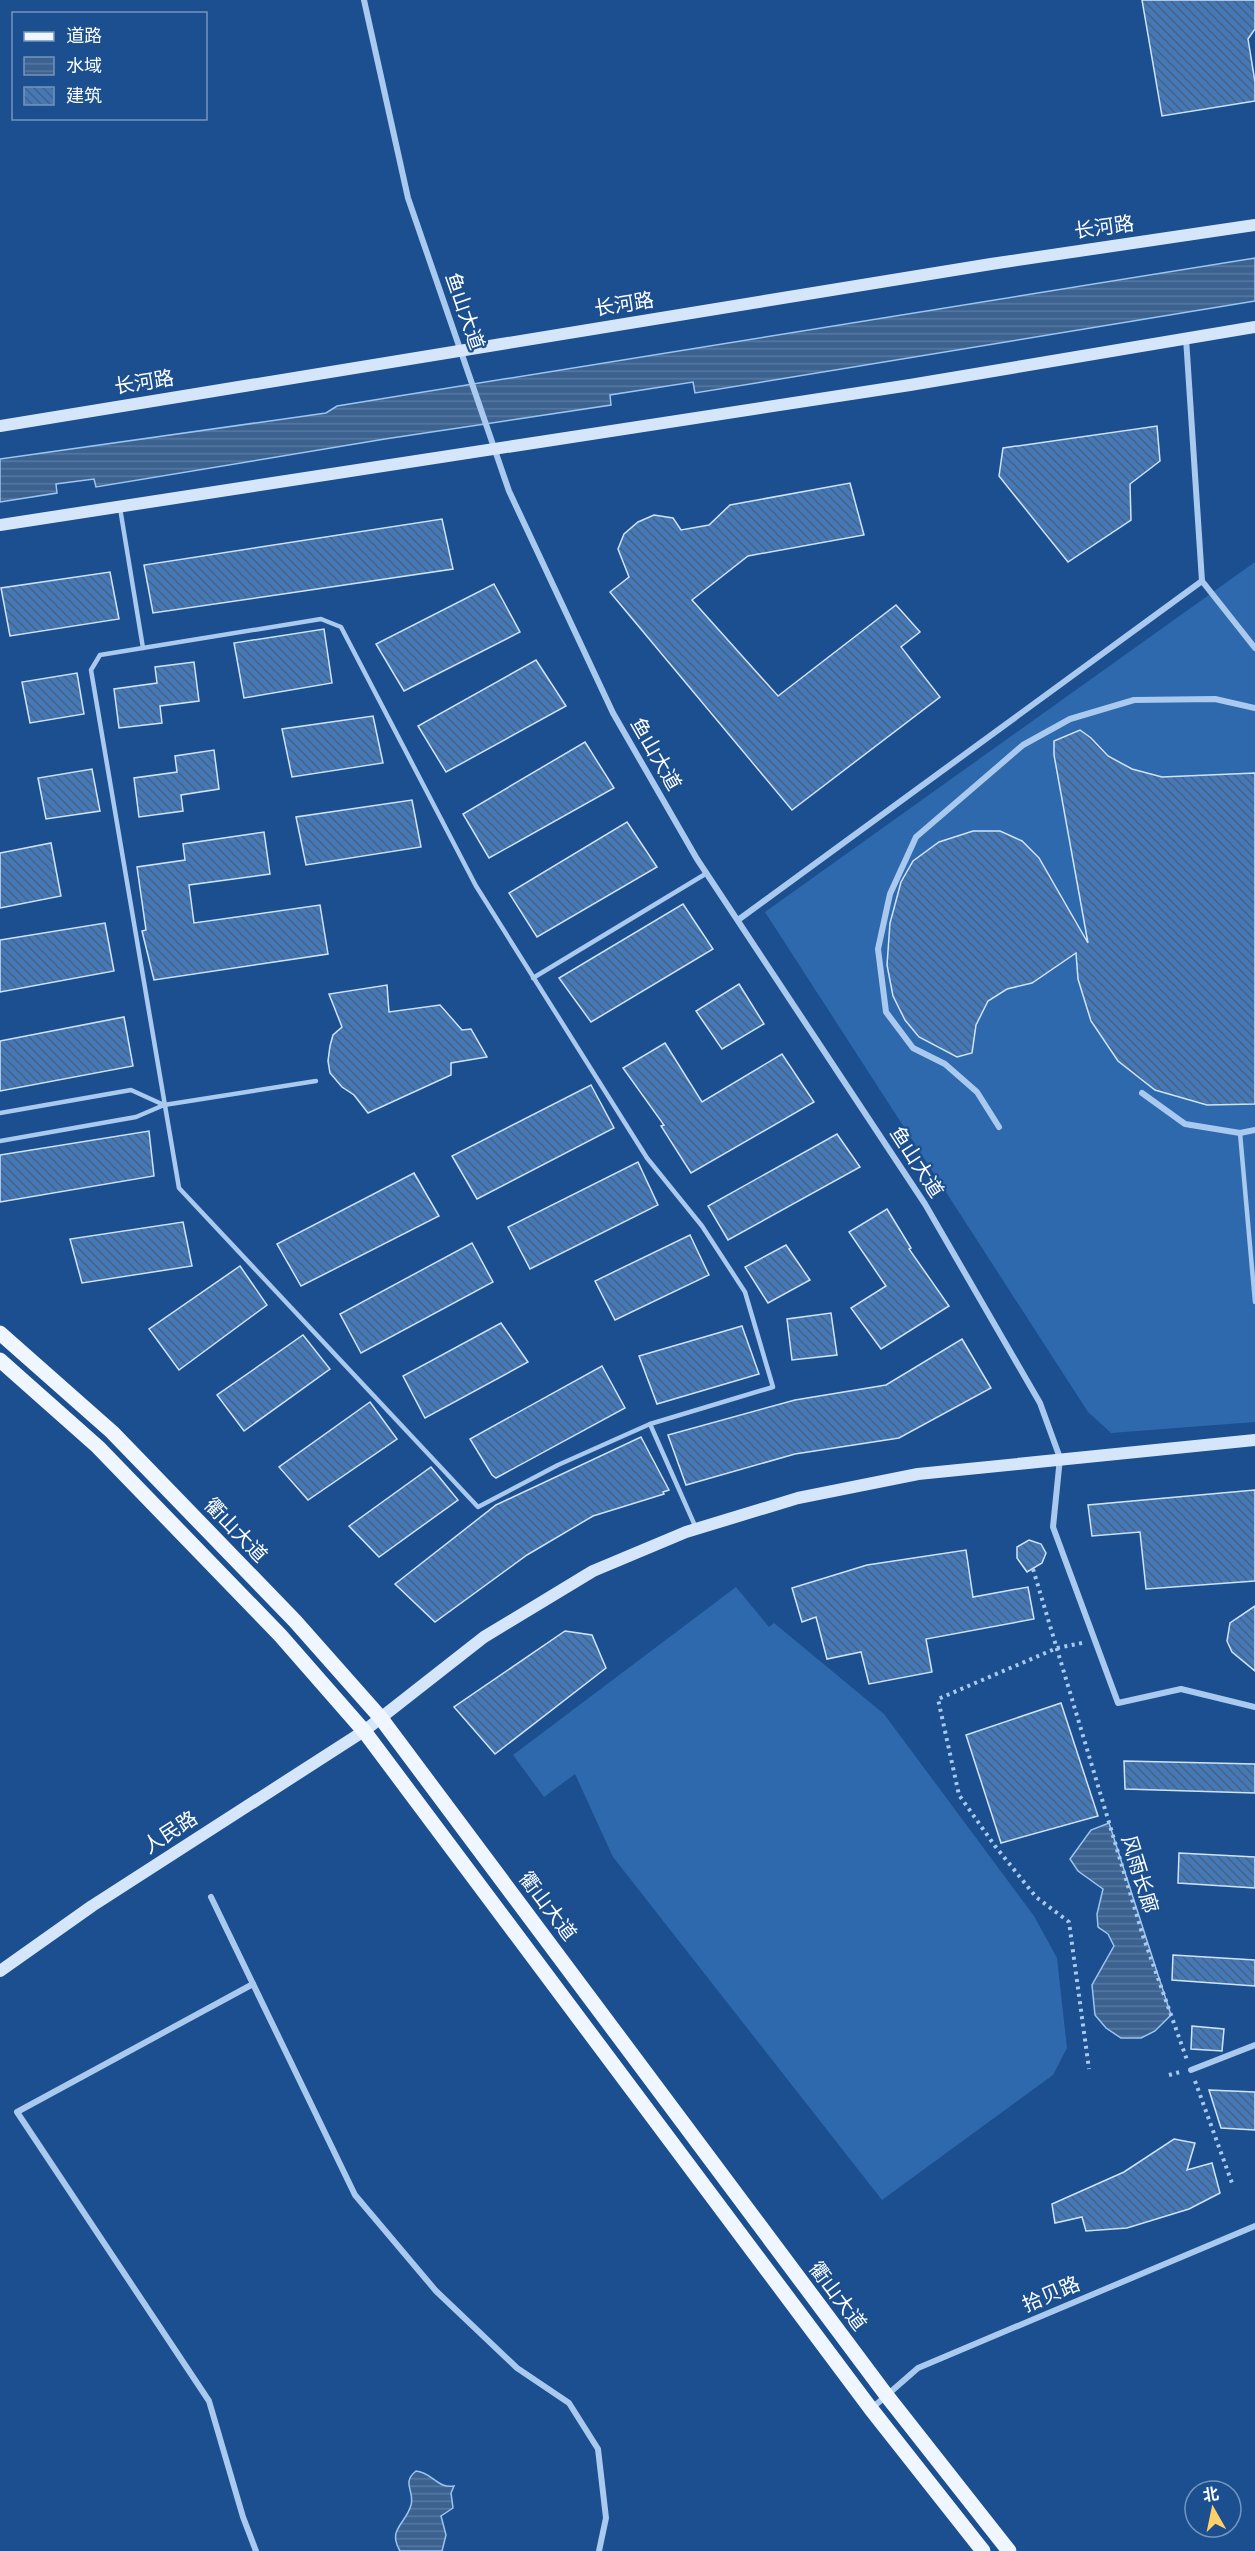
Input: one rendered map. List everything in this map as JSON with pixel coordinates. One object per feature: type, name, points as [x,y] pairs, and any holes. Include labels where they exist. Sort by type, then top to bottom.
[{"type":"main road","name":"长河路","points":[[0,426],[991,264],[1255,225]]},
{"type":"main road","points":[[0,525],[910,385],[1255,327]]},
{"type":"main road","name":"衢山大道","points":[[0,1333],[112,1432],[295,1621],[380,1717],[887,2396],[1009,2551]]},
{"type":"main road","name":"衢山大道","points":[[0,1360],[98,1447],[280,1635],[364,1731],[871,2409],[983,2551]]},
{"type":"main road","name":"人民路","points":[[0,1971],[92,1906],[364,1731],[484,1638],[593,1571],[696,1529],[798,1497],[918,1474],[1255,1440]]},
{"type":"street","name":"鱼山大道","points":[[364,0],[408,198],[509,491],[613,712],[707,873],[925,1204],[1040,1403],[1060,1458]]},
{"type":"street","points":[[1186,338],[1202,581],[1255,648]]},
{"type":"street","points":[[738,920],[1202,581]]},
{"type":"street","points":[[999,1127],[977,1092],[945,1064],[913,1048],[886,1012],[878,949],[890,894],[916,837],[1023,745],[1070,719],[1134,700],[1215,699],[1255,708]]},
{"type":"street","points":[[1142,1093],[1185,1124],[1240,1133],[1255,1131]]},
{"type":"street","points":[[1060,1458],[1053,1527],[1118,1702],[1182,1689],[1255,1707]]},
{"type":"street","points":[[211,1898],[355,2195],[436,2291],[517,2368],[569,2403],[598,2448],[606,2518],[599,2551]]},
{"type":"street","points":[[253,1984],[16,2112],[209,2401],[243,2517],[256,2551]]},
{"type":"street","points":[[1191,2070],[1255,2045]]},
{"type":"street","name":"拾贝路","points":[[871,2409],[918,2368],[1255,2226]]},
{"type":"lane","points":[[120,507],[143,648]]},
{"type":"lane","points":[[321,619],[341,627],[476,886],[647,1158],[702,1226],[745,1292],[773,1388],[650,1424],[558,1465],[478,1507],[179,1188],[91,670],[100,655],[143,648],[321,619]]},
{"type":"lane","points":[[533,978],[707,873]]},
{"type":"lane","points":[[0,1142],[136,1118],[164,1105],[316,1081]]},
{"type":"lane","points":[[0,1113],[131,1090],[164,1105]]},
{"type":"lane","points":[[1240,1133],[1255,1302]]},
{"type":"lane","points":[[650,1424],[696,1529]]},
{"type":"path","name":"风雨长廊","points":[[1034,1569],[1143,1936],[1232,2183]]},
{"type":"path","points":[[1089,2069],[1069,1922],[1036,1897],[995,1846],[959,1795],[938,1699],[1057,1648],[1095,1640]]},
{"type":"shaded area","points":[[1255,562],[1255,1422],[1111,1433],[1088,1412],[765,912]]},
{"type":"shaded area","points":[[736,1587],[769,1627],[774,1623],[884,1714],[1034,1916],[1057,1958],[1067,2048],[1053,2075],[882,2200],[613,1857],[575,1774],[544,1797],[513,1755]]},
{"type":"water","points":[[1255,258],[1255,301],[695,393],[693,382],[610,395],[611,405],[385,439],[96,487],[94,479],[56,484],[57,493],[0,502],[0,459],[326,413],[337,406]]},
{"type":"water","points":[[1109,1823],[1171,2015],[1155,2031],[1141,2038],[1121,2038],[1106,2028],[1095,2015],[1092,1985],[1114,1946],[1108,1934],[1098,1927],[1097,1914],[1103,1889],[1078,1871],[1070,1859],[1091,1830]]},
{"type":"water","points":[[416,2471],[426,2474],[443,2485],[454,2486],[451,2493],[453,2508],[441,2516],[446,2535],[442,2551],[400,2551],[397,2543],[396,2532],[409,2512],[412,2500],[409,2479]]},
{"type":"building","points":[[1142,0],[1255,0],[1255,29],[1248,39],[1255,82],[1255,101],[1162,116]]},
{"type":"building","points":[[1157,426],[1160,461],[1130,484],[1131,520],[1068,562],[999,476],[1003,448]]},
{"type":"building","points":[[850,483],[864,535],[748,556],[692,600],[778,696],[896,605],[920,632],[901,647],[940,697],[792,810],[610,592],[629,577],[618,549],[624,534],[638,522],[654,515],[673,518],[681,530],[709,525],[730,505]]},
{"type":"building","points":[[442,519],[453,569],[153,613],[144,565]]},
{"type":"building","points":[[110,572],[119,619],[10,636],[1,588]]},
{"type":"building","points":[[494,584],[520,632],[404,691],[376,644]]},
{"type":"building","points":[[324,629],[332,683],[244,698],[234,643]]},
{"type":"building","points":[[536,660],[566,706],[446,772],[418,726]]},
{"type":"building","points":[[194,662],[199,701],[160,706],[162,723],[119,728],[114,689],[157,683],[155,667]]},
{"type":"building","points":[[77,673],[84,714],[30,723],[22,682]]},
{"type":"building","points":[[373,716],[383,763],[292,777],[282,729]]},
{"type":"building","points":[[1080,730],[1108,756],[1132,769],[1162,777],[1255,773],[1255,1104],[1207,1105],[1155,1090],[1118,1061],[1091,1021],[1078,979],[1076,953],[1032,983],[1007,989],[988,1001],[976,1025],[972,1053],[957,1057],[919,1037],[905,1020],[893,996],[887,965],[890,923],[901,882],[913,861],[939,842],[973,831],[1000,831],[1022,841],[1039,858],[1088,943],[1054,755],[1054,741]]},
{"type":"building","points":[[585,742],[614,788],[489,858],[463,814]]},
{"type":"building","points":[[214,750],[219,789],[181,795],[183,811],[139,817],[134,778],[177,772],[175,756]]},
{"type":"building","points":[[92,769],[100,811],[46,819],[38,778]]},
{"type":"building","points":[[412,800],[421,847],[306,865],[296,817]]},
{"type":"building","points":[[627,822],[657,867],[537,937],[509,893]]},
{"type":"building","points":[[264,832],[270,874],[189,885],[194,923],[320,905],[328,954],[154,980],[142,931],[146,930],[137,867],[185,860],[183,844]]},
{"type":"building","points":[[51,843],[61,896],[0,908],[0,853]]},
{"type":"building","points":[[683,904],[713,949],[591,1022],[559,978]]},
{"type":"building","points":[[105,923],[114,971],[0,992],[0,940]]},
{"type":"building","points":[[739,984],[764,1024],[722,1049],[696,1011]]},
{"type":"building","points":[[387,985],[389,1012],[440,1005],[462,1030],[471,1029],[487,1057],[451,1063],[451,1075],[368,1113],[354,1095],[342,1087],[330,1073],[328,1061],[330,1046],[333,1035],[342,1027],[329,994]]},
{"type":"building","points":[[124,1017],[133,1066],[0,1091],[0,1041]]},
{"type":"building","points":[[665,1043],[702,1102],[782,1054],[814,1102],[691,1173],[661,1126],[664,1125],[623,1068]]},
{"type":"building","points":[[591,1085],[614,1128],[477,1199],[452,1156]]},
{"type":"building","points":[[149,1131],[154,1176],[0,1202],[0,1155]]},
{"type":"building","points":[[837,1134],[860,1167],[728,1240],[708,1206]]},
{"type":"building","points":[[638,1162],[658,1205],[530,1269],[508,1227]]},
{"type":"building","points":[[414,1173],[439,1216],[301,1286],[277,1244]]},
{"type":"building","points":[[887,1209],[911,1248],[909,1249],[949,1306],[881,1349],[851,1308],[886,1286],[849,1232]]},
{"type":"building","points":[[183,1222],[192,1266],[82,1283],[70,1239]]},
{"type":"building","points":[[690,1235],[709,1275],[615,1320],[595,1281]]},
{"type":"building","points":[[472,1243],[493,1282],[361,1353],[340,1314]]},
{"type":"building","points":[[786,1245],[810,1280],[768,1303],[745,1267]]},
{"type":"building","points":[[240,1266],[267,1305],[179,1370],[149,1329]]},
{"type":"building","points":[[831,1313],[837,1355],[792,1360],[787,1319]]},
{"type":"building","points":[[501,1323],[528,1362],[425,1418],[403,1376]]},
{"type":"building","points":[[742,1326],[759,1374],[657,1404],[639,1356]]},
{"type":"building","points":[[303,1335],[330,1369],[244,1431],[217,1395]]},
{"type":"building","points":[[962,1339],[991,1388],[899,1438],[795,1454],[686,1485],[668,1435],[795,1400],[886,1385]]},
{"type":"building","points":[[602,1366],[625,1408],[496,1478],[492,1475],[470,1439]]},
{"type":"building","points":[[370,1402],[397,1439],[308,1500],[279,1467]]},
{"type":"building","points":[[641,1437],[669,1490],[663,1492],[664,1494],[593,1516],[527,1555],[435,1622],[395,1584],[496,1505]]},
{"type":"building","points":[[431,1467],[458,1500],[379,1557],[349,1526]]},
{"type":"building","points":[[1255,1490],[1255,1581],[1146,1589],[1140,1532],[1092,1536],[1088,1505]]},
{"type":"building","points":[[1029,1540],[1041,1544],[1046,1553],[1042,1563],[1027,1572],[1017,1558],[1017,1547]]},
{"type":"building","points":[[966,1550],[973,1597],[1028,1587],[1034,1619],[926,1639],[932,1672],[869,1684],[861,1652],[827,1659],[816,1617],[802,1622],[792,1588],[867,1565]]},
{"type":"building","points":[[1255,1606],[1255,1671],[1232,1652],[1227,1641],[1230,1623]]},
{"type":"building","points":[[565,1631],[592,1635],[606,1668],[495,1754],[454,1707]]},
{"type":"building","points":[[1061,1703],[1098,1816],[1001,1843],[966,1735]]},
{"type":"building","points":[[1124,1761],[1255,1764],[1255,1793],[1125,1789]]},
{"type":"building","points":[[1179,1853],[1255,1857],[1255,1888],[1178,1883]]},
{"type":"building","points":[[1173,1955],[1255,1960],[1255,1986],[1172,1980]]},
{"type":"building","points":[[1192,2026],[1224,2029],[1222,2051],[1191,2049]]},
{"type":"building","points":[[1209,2090],[1255,2092],[1255,2130],[1221,2128]]},
{"type":"building","points":[[1174,2139],[1195,2143],[1187,2170],[1212,2163],[1220,2193],[1189,2209],[1127,2228],[1086,2231],[1082,2217],[1055,2223],[1052,2204],[1124,2172]]}]
